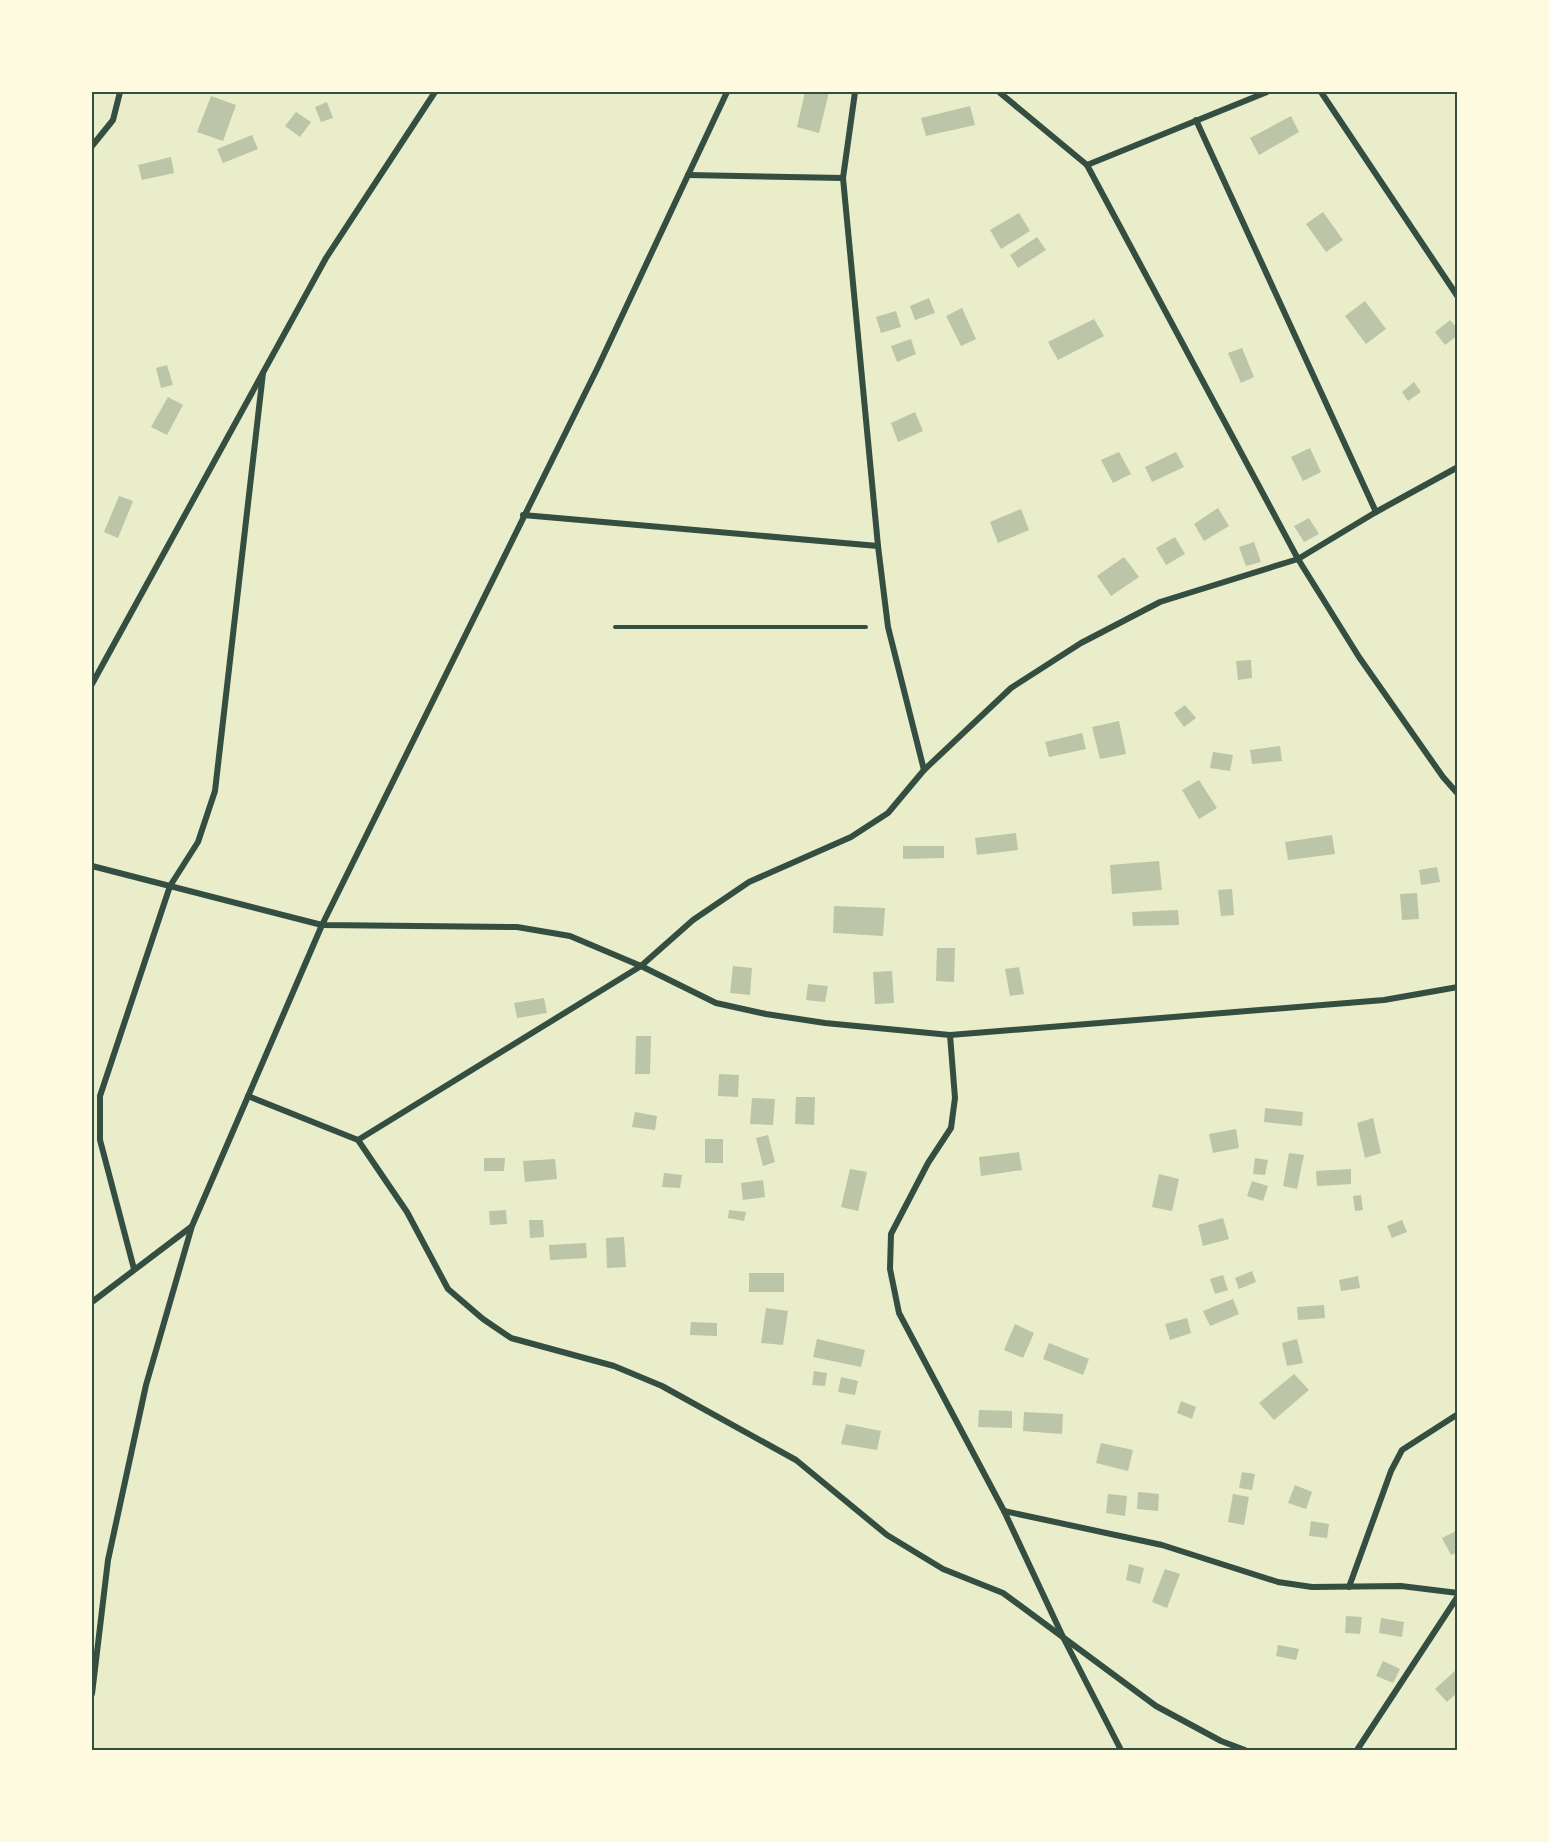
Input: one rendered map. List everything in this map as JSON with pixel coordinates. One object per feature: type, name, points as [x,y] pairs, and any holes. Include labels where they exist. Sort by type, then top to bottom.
[{"type":"street","points":[[92,146],[113,120],[120,92]]},
{"type":"street","points":[[92,684],[326,258],[435,92]]},
{"type":"street","points":[[92,1694],[108,1560],[146,1385],[192,1226],[322,925],[598,367],[727,92]]},
{"type":"street","points":[[855,92],[843,178],[878,546],[888,627],[924,770]]},
{"type":"street","points":[[999,92],[1087,165],[1298,559],[1359,657],[1443,777],[1458,794]]},
{"type":"street","points":[[1087,165],[1262,92]]},
{"type":"street","points":[[1321,92],[1458,297]]},
{"type":"street","points":[[1196,120],[1377,512]]},
{"type":"street","points":[[688,176],[843,178]]},
{"type":"street","points":[[135,1269],[100,1140],[100,1096],[170,886],[198,842],[215,791],[263,373]]},
{"type":"street","points":[[358,1140],[641,966],[693,920],[749,882],[851,837],[888,813],[924,770],[1011,688],[1081,643],[1160,602],[1298,559],[1458,467]]},
{"type":"street","points":[[523,515],[878,546]]},
{"type":"street","points":[[92,866],[322,925],[517,927],[570,936],[641,966],[716,1003],[766,1014],[951,1035],[1330,1002],[1384,1000],[1458,987]]},
{"type":"street","points":[[951,1035],[955,1098],[951,1128],[928,1163],[891,1234],[890,1269],[900,1313],[1004,1511],[1063,1637],[1121,1750]]},
{"type":"street","points":[[248,1096],[358,1140],[407,1212],[448,1289],[483,1319],[511,1338],[614,1366],[693,1403],[796,1460],[887,1535],[943,1569],[1003,1593],[1156,1706],[1221,1741],[1245,1750]]},
{"type":"street","points":[[92,1302],[192,1226]]},
{"type":"street","points":[[1349,1587],[1391,1471],[1402,1450],[1458,1414]]},
{"type":"street","points":[[1004,1511],[1162,1545],[1278,1582],[1312,1587],[1401,1586],[1458,1594],[1357,1750]]},
{"type":"path","points":[[615,627],[888,627]]},
{"type":"building","points":[[805,92],[829,92],[819,133],[797,127]]},
{"type":"building","points":[[211,96],[236,105],[223,141],[197,132]]},
{"type":"building","points":[[327,102],[333,118],[321,122],[315,107]]},
{"type":"building","points":[[970,106],[975,125],[926,136],[921,118]]},
{"type":"building","points":[[296,112],[311,122],[300,137],[285,126]]},
{"type":"building","points":[[1291,116],[1299,132],[1259,155],[1250,138]]},
{"type":"building","points":[[252,135],[258,149],[223,163],[217,149]]},
{"type":"building","points":[[171,157],[174,173],[142,180],[138,165]]},
{"type":"building","points":[[1323,212],[1343,240],[1326,252],[1306,224]]},
{"type":"building","points":[[1019,213],[1030,231],[1001,249],[990,230]]},
{"type":"building","points":[[1037,237],[1046,250],[1018,268],[1010,255]]},
{"type":"building","points":[[929,298],[935,313],[915,320],[910,306]]},
{"type":"building","points":[[1365,301],[1386,329],[1366,344],[1345,316]]},
{"type":"building","points":[[962,308],[976,339],[961,346],[946,316]]},
{"type":"building","points":[[896,311],[901,327],[881,333],[876,317]]},
{"type":"building","points":[[1094,319],[1104,336],[1058,360],[1048,342]]},
{"type":"building","points":[[1450,320],[1458,329],[1458,335],[1445,345],[1435,332]]},
{"type":"building","points":[[911,339],[916,354],[897,362],[891,346]]},
{"type":"building","points":[[1242,348],[1254,377],[1241,383],[1228,353]]},
{"type":"building","points":[[167,365],[173,385],[161,388],[156,368]]},
{"type":"building","points":[[1414,382],[1421,392],[1408,401],[1402,392]]},
{"type":"building","points":[[168,397],[183,405],[167,435],[151,427]]},
{"type":"building","points":[[915,412],[923,431],[898,442],[891,423]]},
{"type":"building","points":[[1310,448],[1321,472],[1303,481],[1291,457]]},
{"type":"building","points":[[1119,452],[1131,474],[1113,483],[1101,460]]},
{"type":"building","points":[[1176,452],[1184,467],[1152,482],[1145,467]]},
{"type":"building","points":[[119,496],[133,501],[118,538],[104,532]]},
{"type":"building","points":[[1218,508],[1229,526],[1204,541],[1194,524]]},
{"type":"building","points":[[1021,509],[1029,530],[998,543],[990,522]]},
{"type":"building","points":[[1309,518],[1319,534],[1304,542],[1294,526]]},
{"type":"building","points":[[1175,537],[1185,554],[1166,565],[1156,548]]},
{"type":"building","points":[[1254,542],[1261,562],[1246,566],[1239,547]]},
{"type":"building","points":[[1124,557],[1139,577],[1111,596],[1097,576]]},
{"type":"building","points":[[1251,660],[1252,678],[1238,680],[1236,661]]},
{"type":"building","points":[[1185,705],[1196,718],[1184,727],[1174,713]]},
{"type":"building","points":[[1119,721],[1126,754],[1100,759],[1092,727]]},
{"type":"building","points":[[1082,733],[1086,749],[1049,757],[1045,742]]},
{"type":"building","points":[[1280,746],[1282,761],[1252,764],[1250,750]]},
{"type":"building","points":[[1213,752],[1233,755],[1230,771],[1210,768]]},
{"type":"building","points":[[1199,780],[1217,808],[1199,819],[1182,790]]},
{"type":"building","points":[[1016,833],[1018,850],[977,855],[975,838]]},
{"type":"building","points":[[1332,835],[1335,854],[1288,860],[1285,842]]},
{"type":"building","points":[[903,846],[944,846],[944,858],[903,859]]},
{"type":"building","points":[[1159,861],[1162,890],[1112,894],[1110,865]]},
{"type":"building","points":[[1437,867],[1440,882],[1421,885],[1419,870]]},
{"type":"building","points":[[1232,889],[1234,915],[1221,916],[1218,890]]},
{"type":"building","points":[[1417,893],[1419,919],[1402,920],[1400,894]]},
{"type":"building","points":[[834,906],[885,908],[883,936],[833,933]]},
{"type":"building","points":[[1178,910],[1179,925],[1133,926],[1132,912]]},
{"type":"building","points":[[937,948],[955,948],[954,982],[936,981]]},
{"type":"building","points":[[733,966],[752,968],[750,995],[730,993]]},
{"type":"building","points":[[1019,967],[1024,994],[1010,996],[1005,969]]},
{"type":"building","points":[[892,971],[894,1003],[875,1004],[873,972]]},
{"type":"building","points":[[808,984],[828,986],[825,1002],[806,1000]]},
{"type":"building","points":[[544,998],[547,1013],[517,1018],[514,1003]]},
{"type":"building","points":[[636,1036],[651,1036],[650,1074],[635,1074]]},
{"type":"building","points":[[719,1074],[739,1075],[738,1097],[718,1096]]},
{"type":"building","points":[[796,1097],[815,1097],[814,1125],[795,1124]]},
{"type":"building","points":[[752,1098],[775,1099],[773,1125],[750,1124]]},
{"type":"building","points":[[1265,1108],[1303,1112],[1302,1126],[1264,1122]]},
{"type":"building","points":[[635,1112],[657,1116],[655,1130],[632,1127]]},
{"type":"building","points":[[1373,1118],[1381,1153],[1365,1158],[1357,1123]]},
{"type":"building","points":[[1236,1129],[1239,1148],[1213,1153],[1209,1134]]},
{"type":"building","points":[[768,1135],[775,1162],[763,1166],[756,1138]]},
{"type":"building","points":[[705,1139],[723,1139],[723,1163],[705,1163]]},
{"type":"building","points":[[1019,1152],[1022,1170],[981,1176],[979,1157]]},
{"type":"building","points":[[1289,1153],[1304,1155],[1297,1189],[1283,1186]]},
{"type":"building","points":[[484,1158],[505,1158],[504,1171],[484,1171]]},
{"type":"building","points":[[1255,1158],[1268,1160],[1265,1175],[1253,1174]]},
{"type":"building","points":[[555,1159],[557,1179],[525,1182],[523,1161]]},
{"type":"building","points":[[850,1169],[867,1172],[858,1211],[841,1207]]},
{"type":"building","points":[[1351,1169],[1351,1184],[1317,1186],[1316,1171]]},
{"type":"building","points":[[664,1173],[682,1175],[680,1188],[662,1187]]},
{"type":"building","points":[[1159,1174],[1179,1179],[1172,1211],[1152,1207]]},
{"type":"building","points":[[763,1180],[765,1197],[743,1200],[741,1183]]},
{"type":"building","points":[[1252,1181],[1268,1186],[1263,1201],[1247,1196]]},
{"type":"building","points":[[1361,1195],[1363,1210],[1355,1211],[1353,1196]]},
{"type":"building","points":[[506,1210],[507,1224],[490,1225],[489,1211]]},
{"type":"building","points":[[729,1210],[746,1212],[744,1221],[728,1218]]},
{"type":"building","points":[[1223,1218],[1229,1239],[1203,1246],[1198,1225]]},
{"type":"building","points":[[529,1220],[543,1220],[544,1237],[530,1238]]},
{"type":"building","points":[[1402,1220],[1407,1232],[1392,1238],[1387,1226]]},
{"type":"building","points":[[624,1237],[626,1267],[607,1268],[606,1238]]},
{"type":"building","points":[[586,1243],[587,1258],[550,1260],[549,1245]]},
{"type":"building","points":[[1252,1271],[1256,1282],[1239,1289],[1235,1278]]},
{"type":"building","points":[[749,1273],[784,1273],[784,1292],[749,1292]]},
{"type":"building","points":[[1223,1275],[1228,1290],[1215,1294],[1210,1279]]},
{"type":"building","points":[[1358,1276],[1360,1288],[1341,1291],[1339,1280]]},
{"type":"building","points":[[1233,1299],[1239,1314],[1210,1326],[1203,1311]]},
{"type":"building","points":[[1324,1305],[1325,1318],[1298,1320],[1297,1307]]},
{"type":"building","points":[[766,1308],[788,1311],[783,1345],[761,1343]]},
{"type":"building","points":[[1187,1318],[1191,1333],[1170,1340],[1165,1324]]},
{"type":"building","points":[[691,1322],[717,1323],[717,1336],[690,1335]]},
{"type":"building","points":[[1015,1324],[1034,1333],[1023,1358],[1004,1350]]},
{"type":"building","points":[[817,1339],[865,1350],[861,1367],[813,1357]]},
{"type":"building","points":[[1297,1339],[1303,1363],[1287,1366],[1282,1343]]},
{"type":"building","points":[[1049,1343],[1089,1359],[1083,1375],[1043,1359]]},
{"type":"building","points":[[814,1371],[827,1373],[825,1386],[812,1385]]},
{"type":"building","points":[[1294,1374],[1309,1390],[1274,1420],[1259,1403]]},
{"type":"building","points":[[841,1377],[858,1381],[855,1395],[838,1392]]},
{"type":"building","points":[[1181,1401],[1196,1407],[1192,1419],[1177,1413]]},
{"type":"building","points":[[979,1410],[1012,1411],[1012,1428],[978,1427]]},
{"type":"building","points":[[1024,1412],[1063,1414],[1062,1434],[1023,1431]]},
{"type":"building","points":[[846,1424],[881,1431],[877,1450],[841,1444]]},
{"type":"building","points":[[1101,1443],[1133,1450],[1128,1471],[1096,1463]]},
{"type":"building","points":[[1242,1472],[1255,1474],[1252,1490],[1239,1488]]},
{"type":"building","points":[[1295,1485],[1312,1492],[1306,1509],[1288,1503]]},
{"type":"building","points":[[1138,1492],[1159,1494],[1158,1511],[1137,1509]]},
{"type":"building","points":[[1108,1494],[1127,1496],[1125,1516],[1106,1513]]},
{"type":"building","points":[[1233,1494],[1249,1497],[1244,1525],[1228,1522]]},
{"type":"building","points":[[1311,1521],[1329,1524],[1327,1538],[1309,1536]]},
{"type":"building","points":[[1458,1530],[1458,1552],[1451,1555],[1442,1538]]},
{"type":"building","points":[[1129,1564],[1144,1568],[1140,1584],[1126,1580]]},
{"type":"building","points":[[1165,1569],[1180,1574],[1167,1608],[1152,1602]]},
{"type":"building","points":[[1346,1616],[1362,1617],[1360,1634],[1345,1633]]},
{"type":"building","points":[[1381,1618],[1404,1622],[1402,1637],[1379,1633]]},
{"type":"building","points":[[1278,1645],[1299,1649],[1296,1660],[1276,1656]]},
{"type":"building","points":[[1383,1661],[1400,1669],[1393,1683],[1376,1676]]},
{"type":"building","points":[[1456,1670],[1458,1692],[1447,1702],[1435,1689]]}]
